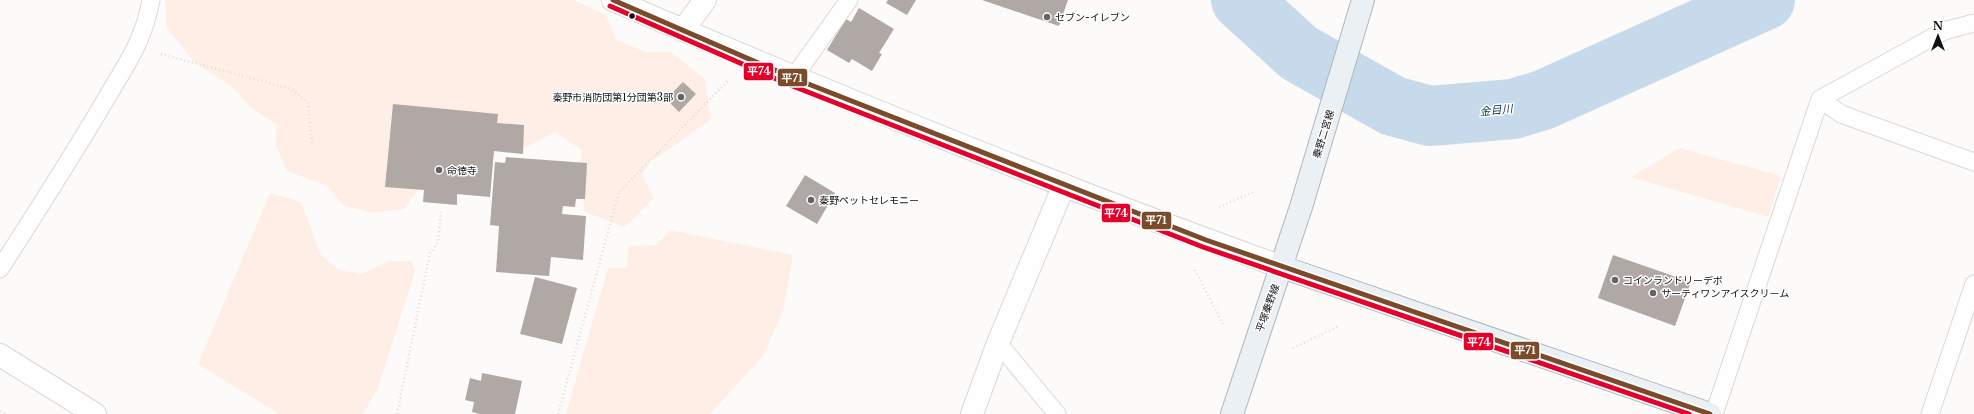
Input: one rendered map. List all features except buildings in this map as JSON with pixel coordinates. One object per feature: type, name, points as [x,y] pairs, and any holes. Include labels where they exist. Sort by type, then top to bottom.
[{"type":"main road","name":"秦野二宮線","points":[[1282,267],[1363,0]]},
{"type":"main road","points":[[1282,267],[1695,412]]},
{"type":"main road","name":"平塚秦野線","points":[[1232,414],[1257,336],[1282,267]]},
{"type":"street","points":[[613,0],[793,78],[1064,185],[1282,267]]},
{"type":"street","points":[[683,30],[705,0]]},
{"type":"street","points":[[972,414],[998,343],[1064,185]]},
{"type":"street","points":[[0,355],[95,414]]},
{"type":"lane","points":[[0,269],[74,154],[139,42],[148,22],[151,0]]},
{"type":"lane","points":[[793,78],[849,0]]},
{"type":"lane","points":[[1714,414],[1820,99],[1944,31],[1974,24]]},
{"type":"lane","points":[[1820,99],[1841,114],[1974,162]]},
{"type":"lane","points":[[1930,414],[1974,284]]},
{"type":"lane","points":[[998,343],[1057,414]]},
{"type":"path","points":[[139,42],[165,56],[292,89],[308,103],[312,144]]},
{"type":"path","points":[[558,414],[619,192],[731,78]]},
{"type":"path","points":[[1219,207],[1254,192]]},
{"type":"path","points":[[398,414],[430,253],[438,244],[441,212]]},
{"type":"path","points":[[1195,270],[1224,326]]},
{"type":"path","points":[[1293,348],[1339,326]]},
{"type":"path","points":[[0,411],[5,414]]},
{"type":"shaded area","points":[[165,0],[573,0],[606,15],[616,40],[646,52],[671,52],[705,79],[711,119],[663,154],[650,161],[642,175],[654,198],[625,227],[585,212],[578,174],[582,150],[555,132],[527,147],[483,150],[421,185],[404,209],[373,213],[343,205],[327,186],[287,171],[276,146],[276,124],[253,109],[229,84],[195,63],[167,28]]},
{"type":"shaded area","points":[[1680,148],[1781,176],[1768,217],[1631,177]]},
{"type":"shaded area","points":[[270,193],[301,202],[321,255],[339,270],[362,274],[388,261],[411,261],[415,271],[378,388],[363,414],[279,414],[198,364]]},
{"type":"shaded area","points":[[671,230],[793,255],[783,311],[763,356],[710,414],[566,414],[608,268],[627,268],[628,246],[656,245]]},
{"type":"waterway","name":"金目川","points":[[1241,0],[1299,53],[1393,106],[1430,116],[1513,109],[1543,100],[1765,0]]},
{"type":"transit line","name":"平71","points":[[613,0],[793,78],[1206,240],[1710,414]]},
{"type":"transit line","name":"平74","points":[[610,6],[790,85],[1203,247],[1689,414]]},
{"type":"place","name":"セブン-イレブン","points":[[1047,17]]},
{"type":"place","name":"秦野市消防団第1分団第3部","points":[[681,97]]},
{"type":"place","name":"命徳寺","points":[[439,170]]},
{"type":"place","name":"秦野ペットセレモニー","points":[[811,200]]},
{"type":"place","name":"コインランドリーデポ","points":[[1615,280]]},
{"type":"place","name":"サーティワンアイスクリーム","points":[[1653,293]]}]
